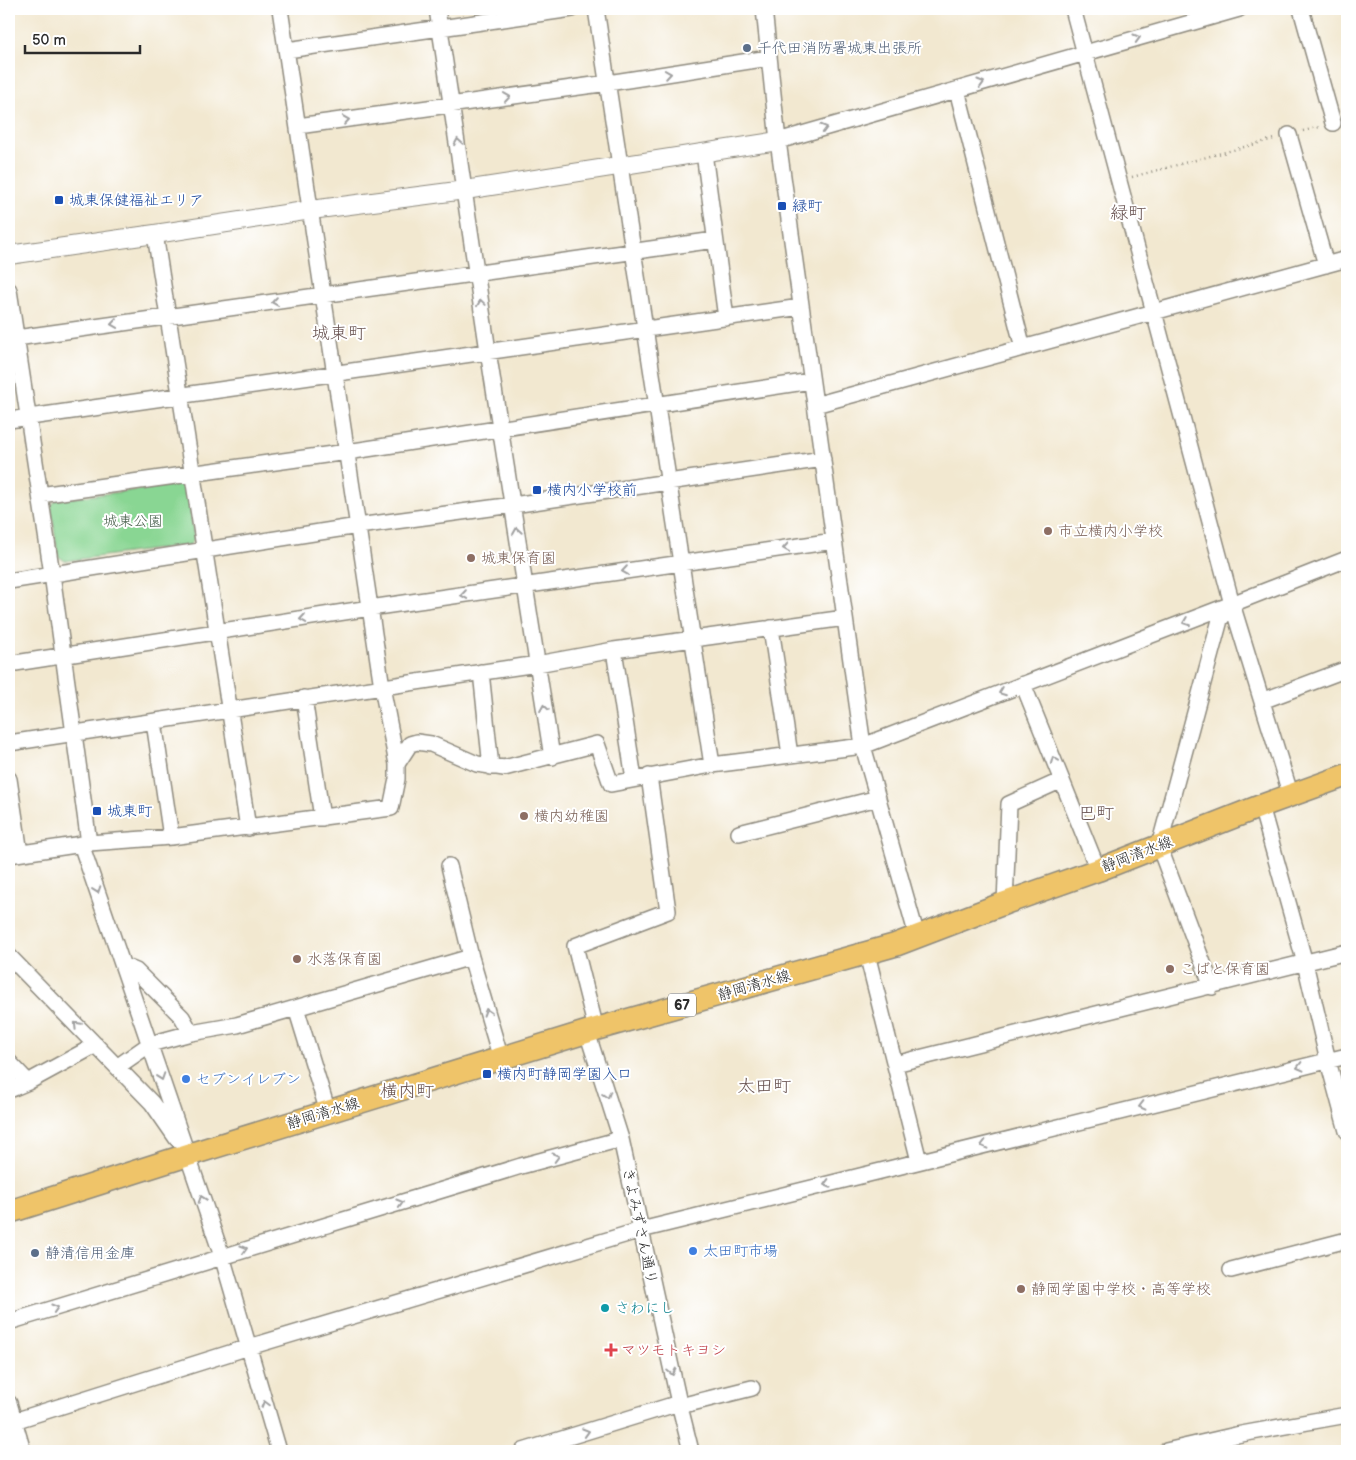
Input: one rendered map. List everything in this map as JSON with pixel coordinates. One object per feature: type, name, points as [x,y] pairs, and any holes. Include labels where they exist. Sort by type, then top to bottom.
[{"type":"main road","name":"静岡清水線","points":[[9,1212],[592,1030],[867,954],[1005,902],[1098,870],[1261,806],[1347,775]]},
{"type":"street","points":[[9,779],[14,854],[85,843],[171,837],[248,828],[391,808],[397,779],[397,764],[382,687],[280,9]]},
{"type":"street","points":[[438,9],[488,351],[552,757]]},
{"type":"street","points":[[286,50],[572,9]]},
{"type":"street","points":[[596,9],[712,765]]},
{"type":"street","points":[[764,9],[778,141],[863,746],[917,936]]},
{"type":"street","points":[[1073,9],[1232,604],[1291,796]]},
{"type":"street","points":[[9,254],[311,210],[465,190],[778,141],[1084,52],[1240,9]]},
{"type":"street","points":[[1302,9],[1332,124]]},
{"type":"street","points":[[298,126],[608,83],[769,58]]},
{"type":"street","points":[[957,90],[1023,348]]},
{"type":"street","points":[[1289,135],[1326,265]]},
{"type":"street","points":[[704,153],[726,318]]},
{"type":"street","points":[[155,234],[248,828]]},
{"type":"street","points":[[12,339],[715,240]]},
{"type":"street","points":[[815,405],[1347,259]]},
{"type":"street","points":[[9,290],[12,339],[28,417],[64,655],[85,843],[124,966],[222,1256],[279,1451]]},
{"type":"street","points":[[9,420],[801,307]]},
{"type":"street","points":[[40,495],[347,452],[812,381]]},
{"type":"street","points":[[9,581],[358,526],[823,459]]},
{"type":"street","points":[[9,664],[370,608],[834,541]]},
{"type":"street","points":[[397,764],[410,744],[417,742],[431,744],[477,764],[504,768],[597,744],[611,784],[712,765],[863,746],[1347,559]]},
{"type":"street","points":[[1212,987],[1159,846],[1220,620],[1232,604]]},
{"type":"street","points":[[9,742],[537,664],[614,650],[845,618]]},
{"type":"street","points":[[771,628],[790,755]]},
{"type":"street","points":[[614,650],[634,779]]},
{"type":"street","points":[[1262,702],[1347,669]]},
{"type":"street","points":[[481,672],[491,767]]},
{"type":"street","points":[[1023,684],[1098,870]]},
{"type":"street","points":[[304,698],[322,818]]},
{"type":"street","points":[[154,722],[171,837]]},
{"type":"street","name":"きよみずさん通り","points":[[649,776],[668,911],[575,946],[592,1030],[621,1138],[691,1451]]},
{"type":"street","points":[[1005,902],[1009,804],[1062,780]]},
{"type":"street","points":[[739,833],[878,798]]},
{"type":"street","points":[[1261,806],[1305,963],[1347,1131]]},
{"type":"street","points":[[449,866],[471,957],[501,1059]]},
{"type":"street","points":[[895,1064],[1212,987],[1347,952]]},
{"type":"street","points":[[867,954],[919,1162]]},
{"type":"street","points":[[9,956],[152,1103],[188,1155]]},
{"type":"street","points":[[117,1067],[150,1044],[191,1033],[237,1025],[471,957]]},
{"type":"street","points":[[124,966],[136,971],[182,1018],[191,1033]]},
{"type":"street","points":[[296,1008],[328,1112]]},
{"type":"street","points":[[9,1090],[28,1082],[96,1045]]},
{"type":"street","points":[[23,1451],[11,1414],[248,1347],[641,1230],[1347,1056]]},
{"type":"street","points":[[9,1062],[28,1082]]},
{"type":"street","points":[[9,1322],[222,1256],[621,1138]]},
{"type":"street","points":[[1231,1270],[1347,1240]]},
{"type":"street","points":[[523,1451],[679,1404],[752,1388]]},
{"type":"street","points":[[1166,1451],[1236,1435],[1347,1415]]},
{"type":"path","points":[[1119,181],[1332,124]]},
{"type":"green space","name":"城東公園","points":[[182,484],[187,487],[194,539],[190,545],[65,561],[58,556],[51,506],[56,500]]},
{"type":"place","name":"千代田消防署城東出張所","points":[[747,48]]},
{"type":"place","name":"城東保健福祉エリア","points":[[59,200]]},
{"type":"place","name":"緑町","points":[[782,206]]},
{"type":"place","name":"横内小学校前","points":[[537,490]]},
{"type":"place","name":"市立横内小学校","points":[[1048,531]]},
{"type":"place","name":"城東保育園","points":[[471,558]]},
{"type":"place","name":"城東町","points":[[97,811]]},
{"type":"place","name":"横内幼稚園","points":[[524,816]]},
{"type":"place","name":"水落保育園","points":[[297,959]]},
{"type":"place","name":"こばと保育園","points":[[1170,969]]},
{"type":"place","name":"横内町静岡学園入口","points":[[487,1074]]},
{"type":"place","name":"セブンイレブン","points":[[186,1079]]},
{"type":"place","name":"太田町市場","points":[[693,1251]]},
{"type":"place","name":"静清信用金庫","points":[[35,1253]]},
{"type":"place","name":"静岡学園中学校・高等学校","points":[[1021,1289]]},
{"type":"place","name":"さわにし","points":[[605,1308]]},
{"type":"place","name":"マツモトキヨシ","points":[[611,1350]]},
{"type":"district","name":"緑町","points":[[1128,213]]},
{"type":"district","name":"城東町","points":[[339,333]]},
{"type":"district","name":"巴町","points":[[1096,813]]},
{"type":"district","name":"太田町","points":[[764,1086]]},
{"type":"district","name":"横内町","points":[[407,1091]]}]
